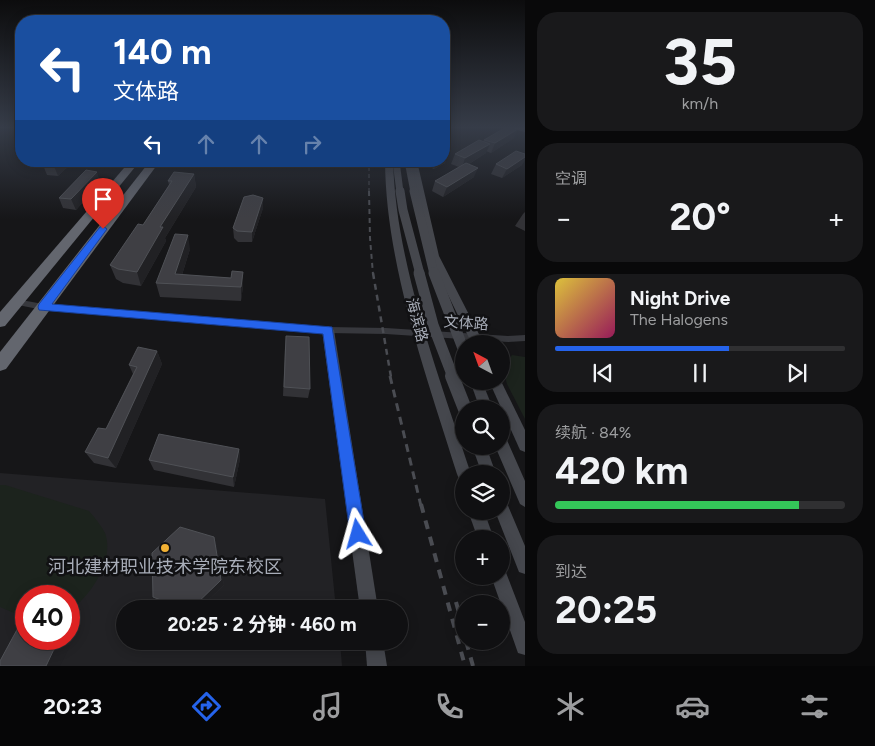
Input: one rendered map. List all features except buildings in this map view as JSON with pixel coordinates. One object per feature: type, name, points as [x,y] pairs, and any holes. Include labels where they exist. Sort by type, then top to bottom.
[{"type":"highway","points":[[0,322],[130,167]]},
{"type":"highway","points":[[0,364],[150,167]]},
{"type":"street","name":"海滨路","points":[[389,167],[389,184],[402,266],[420,334],[461,465]]},
{"type":"street","name":"海滨路","points":[[397,167],[403,210],[433,325],[462,400]]},
{"type":"street","name":"海滨路","points":[[409,167],[420,222],[436,280],[458,335]]},
{"type":"street","points":[[413,167],[434,256],[474,335]]},
{"type":"street","name":"文体路","points":[[16,302],[43,307],[328,330],[420,334],[455,338]]},
{"type":"street","points":[[328,330],[368,600]]},
{"type":"street","name":"文体路","points":[[510,339],[525,338]]},
{"type":"street","points":[[499,390],[525,445]]},
{"type":"street","points":[[506,455],[525,499]]},
{"type":"street","points":[[507,520],[525,566]]},
{"type":"street","points":[[503,585],[525,646]]},
{"type":"street","points":[[375,650],[377,666]]},
{"type":"shaded area","points":[[512,355],[525,357],[525,419],[510,390],[510,358]]},
{"type":"shaded area","name":"河北建材职业技术学院东校区","points":[[0,473],[325,499],[335,600],[116,600],[116,650],[341,650],[342,666],[0,666]]},
{"type":"shaded area","points":[[0,485],[89,511],[105,533],[107,554],[99,576],[80,602],[80,585],[15,585],[15,613],[0,607]]},
{"type":"railway","points":[[369,167],[369,191]]},
{"type":"railway","points":[[369,191],[373,274]]},
{"type":"railway","points":[[373,273],[391,377]]},
{"type":"railway","points":[[390,376],[421,506]]},
{"type":"railway","points":[[421,504],[465,666]]},
{"type":"railway","points":[[469,650],[473,666]]},
{"type":"place","name":"河北建材职业技术学院东校区","points":[[165,548]]},
{"type":"route","points":[[103,229],[43,307],[328,330],[358,534]]}]
